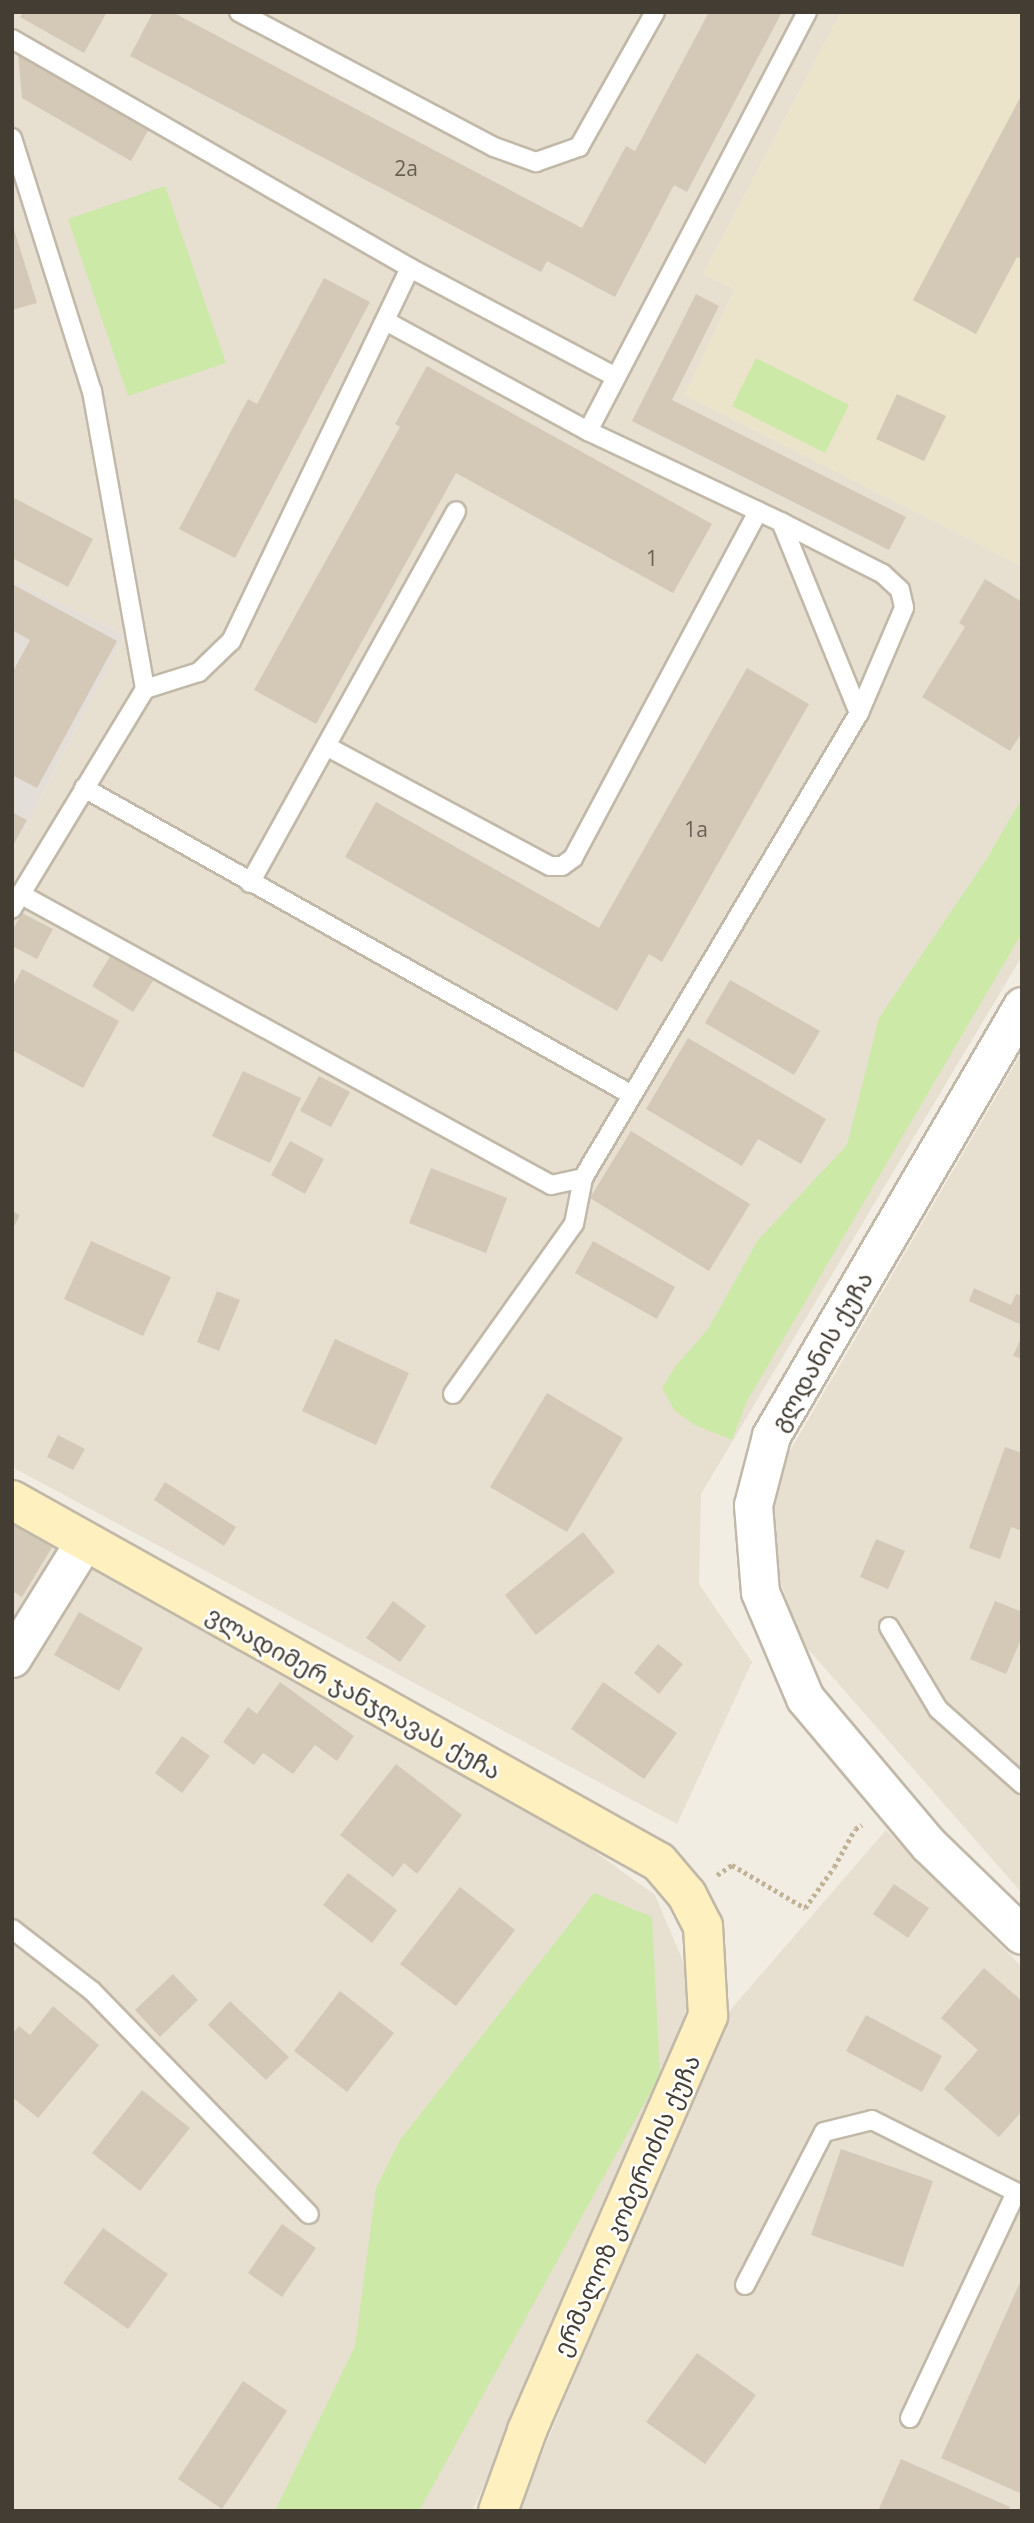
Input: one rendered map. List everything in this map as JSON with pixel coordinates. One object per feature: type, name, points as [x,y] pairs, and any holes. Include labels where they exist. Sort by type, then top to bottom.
[{"type":"street","name":"გლდანის ქუჩა","points":[[1022,1006],[772,1436],[753,1506],[760,1592],[805,1698],[929,1845],[1022,1935]]},
{"type":"street","name":"ვლადიმერ ჯანჯღავას ქუჩა","points":[[12,1500],[659,1862],[687,1895]]},
{"type":"street","points":[[12,1658],[84,1542]]},
{"type":"street","name":"ერმალოზ კობერიძის ქუჩა","points":[[498,2511],[527,2431],[708,2017],[704,1926],[687,1895]]},
{"type":"lane","points":[[239,12],[494,147],[537,162],[579,147],[655,12]]},
{"type":"lane","points":[[588,431],[807,12]]},
{"type":"lane","points":[[12,39],[410,268],[616,377]]},
{"type":"lane","points":[[12,138],[92,391],[145,689]]},
{"type":"lane","points":[[410,268],[387,322],[231,641],[199,671],[145,689],[16,902],[551,1185],[583,1178]]},
{"type":"lane","points":[[387,322],[588,431],[781,522],[883,574],[900,590],[904,608],[859,713],[583,1178],[574,1224],[453,1394]]},
{"type":"lane","points":[[250,883],[456,511]]},
{"type":"lane","points":[[326,746],[550,866],[562,866],[573,858],[758,511]]},
{"type":"lane","points":[[781,522],[859,713]]},
{"type":"lane","points":[[84,788],[632,1095]]},
{"type":"lane","points":[[889,1627],[938,1709],[1022,1784]]},
{"type":"lane","points":[[12,1929],[92,1991],[309,2214]]},
{"type":"lane","points":[[745,2285],[824,2132],[872,2120],[1019,2194],[910,2418]]},
{"type":"path","points":[[687,1895],[732,1865],[805,1908],[834,1867],[855,1829],[893,1805]]},
{"type":"shaded area","points":[[12,12],[841,12],[703,274],[735,289],[685,395],[1022,566],[1022,956],[701,1494],[699,1584],[752,1662],[677,1824],[12,1467],[12,852],[125,635],[12,580]]},
{"type":"shaded area","points":[[841,12],[1022,12],[1022,566],[685,395],[735,289],[703,274]]},
{"type":"shaded area","points":[[12,580],[125,635],[12,852]]},
{"type":"shaded area","points":[[1022,1052],[1022,1893],[800,1640],[771,1552],[773,1480]]},
{"type":"shaded area","points":[[12,1516],[506,1788],[655,1895],[691,1980],[674,2071],[472,2511],[12,2511]]},
{"type":"shaded area","points":[[886,1830],[1022,1967],[1022,2511],[518,2511],[726,2015]]},
{"type":"green space","points":[[165,186],[226,363],[128,396],[68,219]]},
{"type":"green space","points":[[756,358],[849,405],[825,453],[732,406]]},
{"type":"green space","points":[[1022,798],[1022,933],[747,1401],[732,1440],[695,1425],[675,1411],[662,1388],[675,1367],[708,1329],[758,1240],[847,1145],[879,1018],[986,860]]},
{"type":"green space","points":[[594,1893],[652,1917],[660,2075],[419,2511],[275,2511],[355,2346],[376,2188],[400,2140]]},
{"type":"building","points":[[23,12],[107,12],[84,53],[20,17]]},
{"type":"building","points":[[153,12],[172,12],[582,228],[626,146],[635,151],[709,12],[782,12],[687,192],[674,185],[615,297],[547,261],[541,272],[130,56]]},
{"type":"building","points":[[18,54],[150,127],[131,161],[22,98]]},
{"type":"building","points":[[1022,94],[1022,259],[1017,257],[976,334],[913,300]]},
{"type":"building","points":[[12,223],[37,303],[12,310]]},
{"type":"building","points":[[324,278],[370,302],[235,558],[179,529],[248,399],[257,404]]},
{"type":"building","points":[[696,294],[719,306],[672,400],[906,517],[889,550],[632,421]]},
{"type":"building","points":[[427,366],[712,524],[673,593],[456,473],[316,724],[254,690],[400,427],[395,424]]},
{"type":"building","points":[[897,394],[946,416],[924,461],[876,439]]},
{"type":"building","points":[[12,497],[93,539],[68,587],[12,558]]},
{"type":"building","points":[[985,579],[1022,602],[1022,732],[1010,751],[922,697],[965,627],[959,623]]},
{"type":"building","points":[[12,584],[117,641],[37,788],[12,775],[12,673],[30,640],[12,630]]},
{"type":"building","points":[[747,668],[809,704],[662,962],[649,954],[617,1011],[345,857],[376,802],[599,928]]},
{"type":"building","points":[[12,812],[27,820],[12,847]]},
{"type":"building","points":[[22,913],[53,929],[37,959],[12,946],[12,931]]},
{"type":"building","points":[[111,955],[153,981],[133,1012],[92,986]]},
{"type":"building","points":[[22,969],[119,1021],[83,1088],[12,1050],[12,988]]},
{"type":"building","points":[[730,980],[820,1031],[794,1075],[705,1023]]},
{"type":"building","points":[[688,1038],[826,1119],[801,1164],[758,1139],[742,1166],[646,1109]]},
{"type":"building","points":[[243,1071],[301,1098],[270,1163],[212,1136]]},
{"type":"building","points":[[319,1076],[350,1092],[331,1127],[300,1111]]},
{"type":"building","points":[[631,1131],[750,1204],[709,1271],[590,1198]]},
{"type":"building","points":[[290,1141],[324,1159],[305,1194],[271,1175]]},
{"type":"building","points":[[431,1168],[507,1198],[486,1253],[409,1223]]},
{"type":"building","points":[[12,1211],[20,1215],[12,1230]]},
{"type":"building","points":[[91,1241],[171,1277],[143,1336],[64,1299]]},
{"type":"building","points":[[593,1241],[675,1287],[657,1319],[575,1273]]},
{"type":"building","points":[[974,1288],[1011,1305],[1016,1294],[1022,1296],[1022,1325],[969,1301]]},
{"type":"building","points":[[217,1291],[240,1300],[219,1351],[197,1342]]},
{"type":"building","points":[[1022,1336],[1022,1359],[1013,1356]]},
{"type":"building","points":[[335,1339],[409,1373],[376,1445],[302,1411]]},
{"type":"building","points":[[547,1393],[623,1438],[567,1532],[490,1487]]},
{"type":"building","points":[[58,1435],[85,1449],[73,1470],[47,1457]]},
{"type":"building","points":[[1005,1447],[1022,1453],[1022,1531],[1011,1527],[1000,1559],[969,1548]]},
{"type":"building","points":[[165,1482],[236,1527],[224,1546],[154,1500]]},
{"type":"building","points":[[12,1519],[54,1544],[22,1597],[12,1591]]},
{"type":"building","points":[[583,1532],[615,1572],[536,1635],[505,1595]]},
{"type":"building","points":[[876,1539],[905,1551],[888,1589],[860,1577]]},
{"type":"building","points":[[393,1601],[426,1626],[400,1662],[366,1638]]},
{"type":"building","points":[[995,1601],[1022,1612],[1022,1637],[1006,1674],[970,1659]]},
{"type":"building","points":[[79,1612],[143,1648],[119,1691],[54,1655]]},
{"type":"building","points":[[658,1644],[683,1664],[659,1694],[634,1673]]},
{"type":"building","points":[[280,1682],[354,1736],[337,1761],[315,1745],[293,1774],[263,1753],[254,1765],[223,1742],[248,1707],[257,1714]]},
{"type":"building","points":[[603,1682],[677,1733],[644,1779],[571,1729]]},
{"type":"building","points":[[182,1736],[210,1756],[182,1793],[155,1773]]},
{"type":"building","points":[[396,1764],[462,1815],[417,1874],[404,1863],[393,1877],[340,1835]]},
{"type":"building","points":[[348,1873],[397,1910],[372,1943],[323,1905]]},
{"type":"building","points":[[894,1884],[929,1908],[908,1938],[873,1914]]},
{"type":"building","points":[[460,1887],[515,1930],[456,2006],[400,1964]]},
{"type":"building","points":[[984,1968],[1022,2001],[1022,2111],[999,2137],[944,2089],[978,2050],[941,2018]]},
{"type":"building","points":[[173,1974],[198,2000],[160,2037],[135,2010]]},
{"type":"building","points":[[340,1991],[394,2033],[347,2092],[294,2051]]},
{"type":"building","points":[[230,2001],[289,2057],[266,2080],[208,2025]]},
{"type":"building","points":[[53,2006],[99,2045],[38,2118],[12,2097],[12,2034],[19,2026],[30,2035]]},
{"type":"building","points":[[866,2015],[942,2056],[922,2092],[846,2051]]},
{"type":"building","points":[[142,2090],[190,2128],[140,2191],[92,2153]]},
{"type":"building","points":[[841,2149],[933,2181],[903,2267],[811,2235]]},
{"type":"building","points":[[282,2224],[316,2248],[282,2297],[248,2273]]},
{"type":"building","points":[[103,2228],[168,2274],[128,2329],[63,2283]]},
{"type":"building","points":[[1022,2278],[1022,2494],[941,2458]]},
{"type":"building","points":[[697,2353],[756,2395],[705,2464],[646,2422]]},
{"type":"building","points":[[243,2381],[287,2411],[222,2509],[178,2479]]},
{"type":"building","points":[[901,2459],[1010,2507],[1008,2511],[878,2511]]}]
